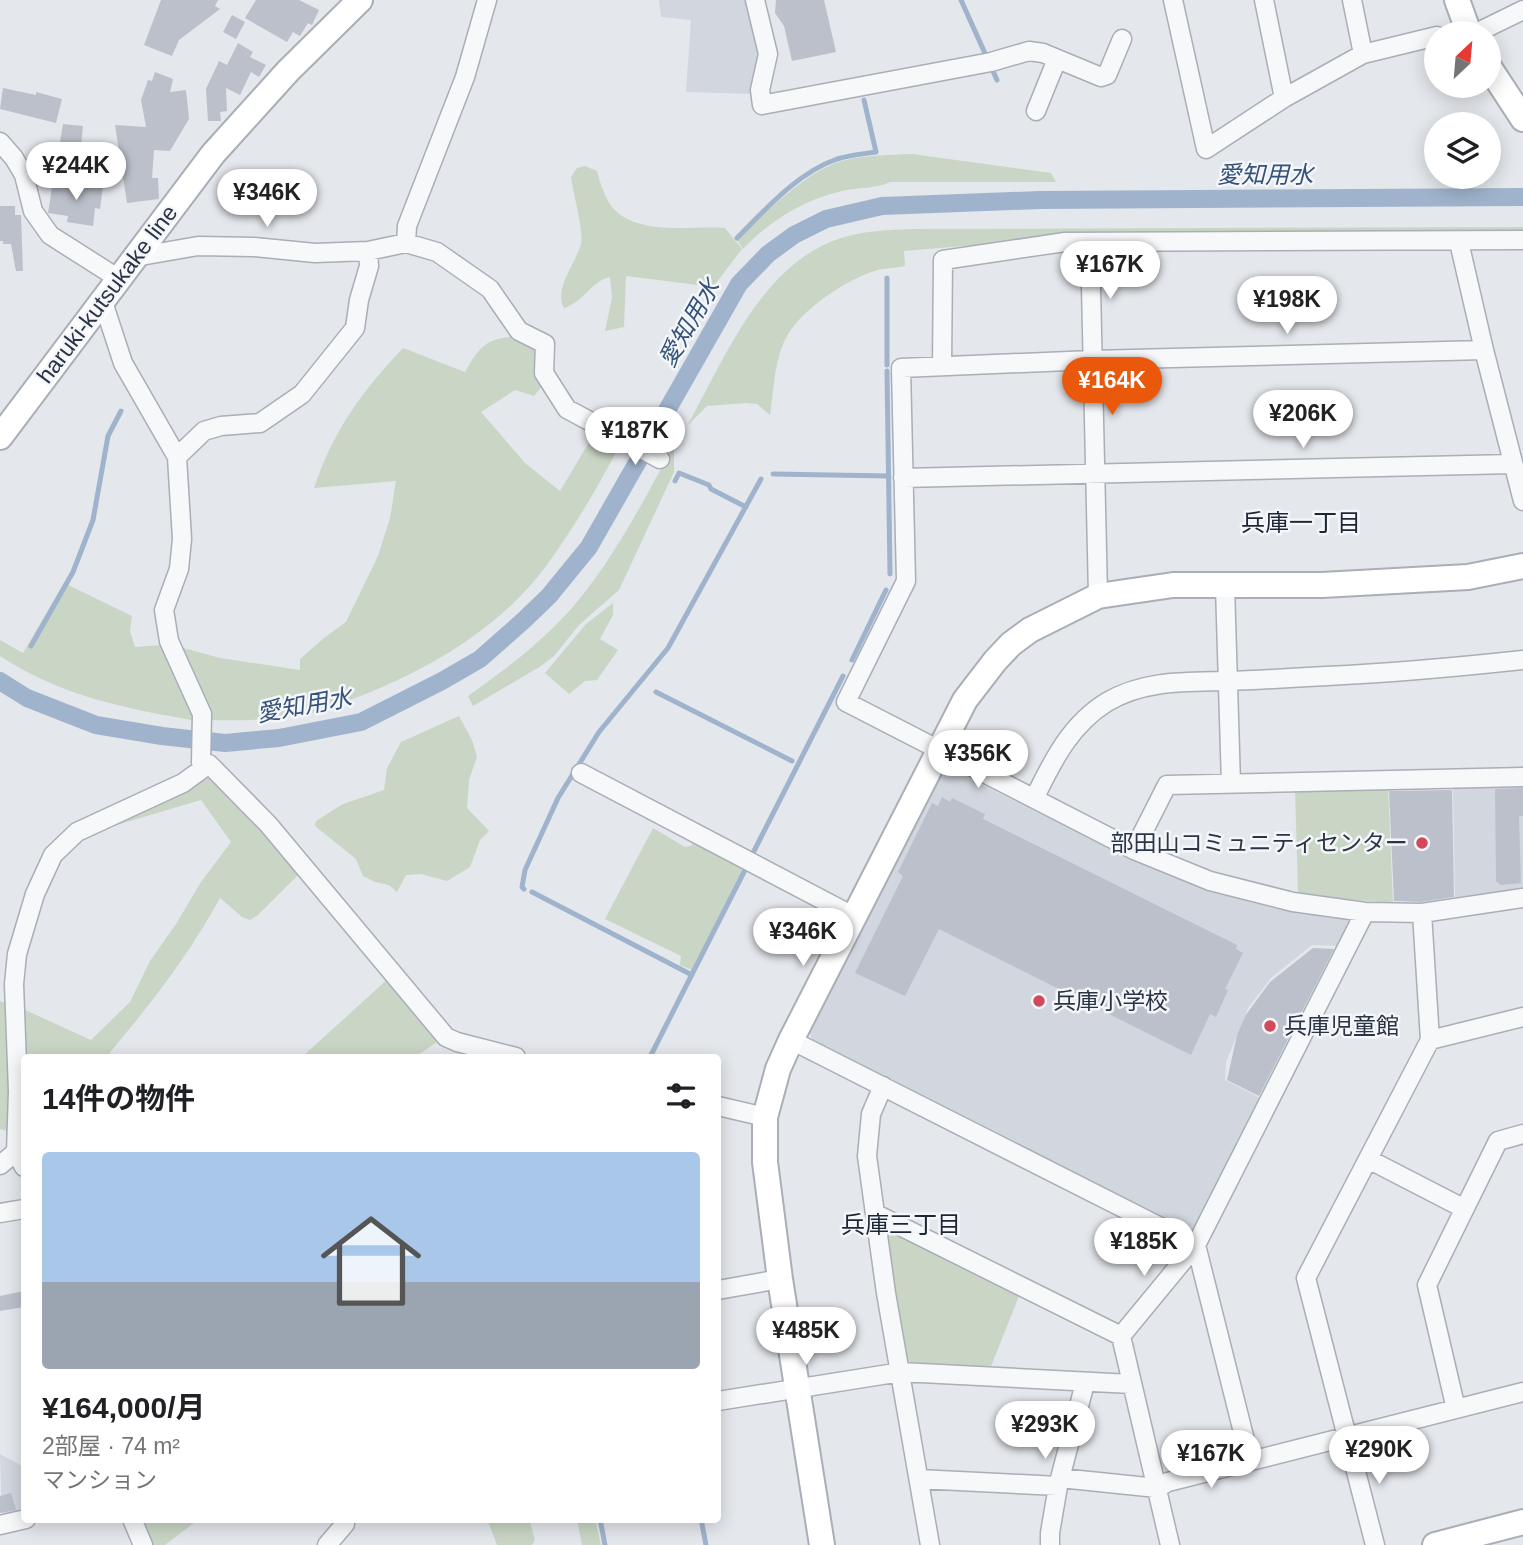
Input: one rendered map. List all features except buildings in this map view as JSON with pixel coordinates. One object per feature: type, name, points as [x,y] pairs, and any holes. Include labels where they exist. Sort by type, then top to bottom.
[{"type":"street","name":"haruki-kutsukake line","points":[[0,437],[213,154],[288,71],[360,0]]},
{"type":"street","points":[[406,243],[407,226],[465,77],[487,0]]},
{"type":"street","points":[[755,0],[768,54],[760,90],[762,105],[991,62],[1029,51],[1043,53],[1101,77],[1107,75],[1122,38]]},
{"type":"street","points":[[1173,0],[1206,149],[1284,98],[1363,54],[1424,39]]},
{"type":"street","points":[[1264,0],[1284,98]]},
{"type":"street","points":[[1352,0],[1363,54]]},
{"type":"street","points":[[1457,0],[1463,21]]},
{"type":"street","points":[[1494,21],[1523,10]]},
{"type":"street","points":[[1036,111],[1057,59]]},
{"type":"street","points":[[1502,87],[1523,119]]},
{"type":"street","points":[[0,142],[24,175],[33,211],[50,235],[119,279]]},
{"type":"street","points":[[942,366],[943,260],[1065,242],[1523,240]]},
{"type":"street","points":[[1459,242],[1523,501]]},
{"type":"street","points":[[135,257],[198,246],[254,247],[315,253],[368,251],[406,243],[437,252],[490,289],[519,331],[545,344],[544,373],[567,409],[660,459]]},
{"type":"street","points":[[1090,243],[1097,596]]},
{"type":"street","points":[[177,457],[204,431],[220,426],[260,423],[302,394],[355,328],[359,300],[369,266],[368,251]]},
{"type":"street","points":[[103,302],[123,363],[177,457],[183,539],[179,569],[164,610],[169,641],[202,714],[201,764]]},
{"type":"street","points":[[1484,350],[1092,360],[901,368],[906,580],[846,702],[1134,850],[1210,881],[1293,902],[1365,912],[1422,913],[1523,898]]},
{"type":"street","points":[[903,478],[1513,464]]},
{"type":"street","points":[[822,1545],[780,1279],[765,1162],[765,1117],[778,1069],[791,1040],[939,748],[979,680],[1011,644],[1030,630],[1097,596],[1173,585],[1322,586],[1468,578],[1523,566]]},
{"type":"street","points":[[1225,586],[1231,784]]},
{"type":"street","points":[[1035,797],[1068,736],[1109,700],[1142,687],[1163,683],[1415,672],[1523,660]]},
{"type":"street","points":[[21,1141],[14,984],[17,954],[35,894],[54,855],[77,832],[183,783],[209,764],[268,824],[446,1037],[504,1054]]},
{"type":"street","points":[[582,773],[855,917]]},
{"type":"street","points":[[1134,850],[1167,785],[1523,776]]},
{"type":"street","points":[[1121,1336],[1196,1245],[1365,912]]},
{"type":"street","points":[[1375,1545],[1306,1278],[1430,1040],[1422,913]]},
{"type":"street","points":[[1430,1040],[1523,1017]]},
{"type":"street","points":[[791,1040],[1196,1245],[1250,1460]]},
{"type":"street","points":[[883,1086],[871,1114],[867,1156],[886,1293],[930,1545]]},
{"type":"street","points":[[721,1107],[765,1117]]},
{"type":"street","points":[[1455,1409],[1427,1285],[1498,1141],[1523,1134]]},
{"type":"street","points":[[0,1165],[21,1158]]},
{"type":"street","points":[[1368,1159],[1463,1208]]},
{"type":"street","points":[[0,1213],[21,1210]]},
{"type":"street","points":[[876,1214],[1121,1336]]},
{"type":"street","points":[[721,1289],[780,1279]]},
{"type":"street","points":[[1121,1336],[1170,1545]]},
{"type":"street","points":[[721,1395],[798,1388],[901,1372],[1131,1384]]},
{"type":"street","points":[[1050,1545],[1059,1482],[1085,1383]]},
{"type":"street","points":[[919,1479],[1059,1482],[1157,1488],[1168,1482],[1250,1460],[1523,1392]]},
{"type":"street","points":[[0,1525],[21,1520]]},
{"type":"street","points":[[1435,1545],[1523,1522]]},
{"type":"street","points":[[134,1523],[143,1545]]},
{"type":"street","points":[[327,1545],[345,1523]]},
{"type":"shaded area","points":[[659,0],[748,0],[760,53],[755,94],[686,92],[691,20],[661,17]]},
{"type":"shaded area","name":"兵庫小学校","points":[[943,765],[1124,856],[1209,889],[1283,909],[1348,918],[1352,926],[1340,946],[1312,945],[1271,978],[1248,1008],[1226,1062],[1225,1080],[1262,1099],[1196,1230],[1189,1232],[813,1042],[810,1033]]},
{"type":"shaded area","points":[[1523,783],[1523,888],[1455,899],[1453,785]]},
{"type":"shaded area","points":[[0,1454],[21,1465],[21,1511],[2,1517]]},
{"type":"green space","points":[[912,154],[1051,173],[1056,182],[890,182],[842,191],[814,200],[776,220],[743,249],[737,240],[788,193],[817,172],[846,160]]},
{"type":"green space","points":[[585,166],[597,171],[612,207],[636,223],[666,228],[725,228],[742,249],[713,287],[626,276],[624,327],[605,331],[612,298],[610,277],[603,279],[571,305],[564,308],[561,301],[563,284],[582,238],[571,177],[577,168]]},
{"type":"green space","points":[[1523,227],[1523,234],[1011,242],[904,251],[905,266],[878,270],[840,287],[814,305],[794,326],[779,355],[770,415],[757,404],[707,406],[687,426],[731,344],[767,291],[789,269],[813,251],[849,236],[911,229]]},
{"type":"green space","points":[[522,336],[541,346],[542,386],[534,396],[515,390],[481,412],[525,463],[560,491],[597,429],[621,443],[586,506],[546,566],[506,610],[483,629],[432,663],[405,677],[312,713],[265,719],[209,720],[180,647],[220,658],[300,670],[300,659],[346,622],[378,556],[390,518],[396,481],[314,488],[340,430],[374,381],[403,348],[465,372],[476,354],[487,344],[501,338]]},
{"type":"green space","points":[[674,445],[674,472],[619,590],[579,625],[554,656],[473,706],[468,696],[528,650],[556,625],[581,597],[619,542]]},
{"type":"green space","points":[[64,583],[132,616],[130,631],[135,647],[161,645],[195,717],[191,720],[92,698],[46,681],[0,656],[0,640],[23,653]]},
{"type":"green space","points":[[613,603],[613,615],[600,639],[618,650],[597,680],[585,681],[569,694],[545,673],[586,624]]},
{"type":"green space","points":[[459,716],[472,740],[477,757],[469,780],[467,808],[489,831],[480,840],[470,867],[447,881],[421,874],[406,875],[397,892],[389,885],[363,876],[356,859],[315,826],[316,821],[343,804],[384,790],[387,768],[401,742]]},
{"type":"green space","points":[[215,775],[298,870],[297,876],[250,920],[242,917],[220,898],[167,981],[109,1054],[24,1054],[23,1009],[91,1040],[130,1002],[150,961],[201,882],[231,842],[201,800],[93,832]]},
{"type":"green space","points":[[1388,786],[1393,903],[1302,896],[1298,893],[1295,789]]},
{"type":"green space","points":[[653,828],[685,847],[691,846],[695,839],[744,866],[692,970],[680,965],[681,956],[605,919]]},
{"type":"green space","points":[[390,977],[437,1034],[437,1042],[419,1054],[305,1054]]},
{"type":"green space","points":[[0,1001],[11,1005],[7,1131],[0,1129]]},
{"type":"green space","points":[[892,1229],[1019,1296],[990,1369],[913,1365],[905,1357],[885,1234]]},
{"type":"green space","points":[[143,1523],[194,1523],[165,1545],[151,1545]]},
{"type":"green space","points":[[489,1523],[530,1523],[535,1540],[532,1545],[497,1545]]},
{"type":"green space","points":[[578,1523],[596,1523],[601,1545],[582,1545]]},
{"type":"waterway","points":[[961,0],[997,80]]},
{"type":"waterway","points":[[737,238],[783,193],[809,173],[837,159],[876,152],[864,100]]},
{"type":"waterway","name":"愛知用水","points":[[0,681],[27,698],[96,725],[225,743],[279,738],[361,722],[442,681],[480,659],[549,596],[589,547],[739,284],[768,254],[794,235],[826,219],[882,206],[1040,200],[1523,197]]},
{"type":"waterway","points":[[887,278],[887,365]]},
{"type":"waterway","points":[[887,371],[890,574]]},
{"type":"waterway","points":[[31,646],[73,572],[93,520],[108,436],[121,411]]},
{"type":"waterway","points":[[675,481],[679,473],[709,485],[711,489],[746,507]]},
{"type":"waterway","points":[[773,474],[889,476]]},
{"type":"waterway","points":[[524,889],[522,887],[525,870],[558,798],[599,732],[668,648],[761,479]]},
{"type":"waterway","points":[[852,660],[886,590]]},
{"type":"waterway","points":[[753,853],[843,676]]},
{"type":"waterway","points":[[656,692],[792,761]]},
{"type":"waterway","points":[[652,1054],[747,866]]},
{"type":"waterway","points":[[532,892],[692,975]]},
{"type":"waterway","points":[[601,1523],[605,1545]]},
{"type":"waterway","points":[[702,1523],[706,1545]]},
{"type":"place","name":"部田山コミュニティセンター","points":[[1422,843]]},
{"type":"place","name":"兵庫小学校","points":[[1039,1001]]},
{"type":"place","name":"兵庫児童館","points":[[1270,1026]]},
{"type":"district","name":"兵庫一丁目","points":[[1301,522]]},
{"type":"district","name":"兵庫三丁目","points":[[901,1224]]}]
